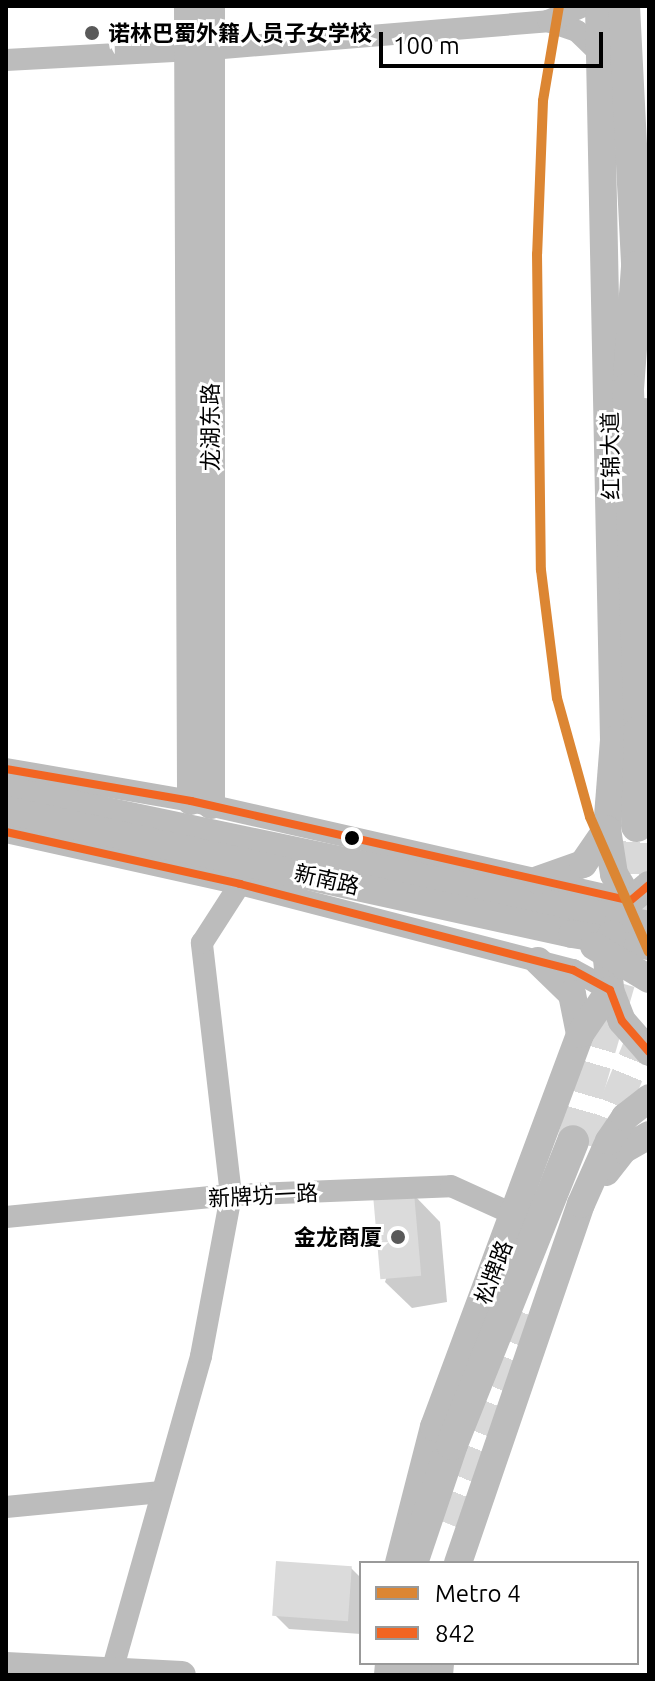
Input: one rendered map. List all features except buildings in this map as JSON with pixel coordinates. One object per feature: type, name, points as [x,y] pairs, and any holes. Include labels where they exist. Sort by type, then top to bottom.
[{"type":"highway","name":"红锦大道","points":[[622,827],[640,731],[628,389],[637,267],[624,6]]},
{"type":"highway","name":"松牌路","points":[[413,1561],[452,1444],[573,1141]]},
{"type":"highway","points":[[436,1561],[446,1523]]},
{"type":"main road","points":[[188,6],[200,50]]},
{"type":"main road","points":[[200,50],[211,6]]},
{"type":"main road","name":"红锦大道","points":[[599,6],[614,740],[622,827],[614,874],[640,893]]},
{"type":"main road","name":"龙湖东路","points":[[200,50],[201,803]]},
{"type":"main road","name":"红锦大道","points":[[637,267],[649,503]]},
{"type":"main road","name":"新南路","points":[[6,790],[77,801],[575,914],[649,925]]},
{"type":"main road","name":"新南路","points":[[6,810],[572,934],[649,946]]},
{"type":"main road","points":[[538,880],[583,864],[622,827]]},
{"type":"main road","points":[[640,893],[612,934],[610,990],[622,1021],[649,1052]]},
{"type":"main road","points":[[572,934],[649,979]]},
{"type":"main road","points":[[538,961],[572,994],[580,1034]]},
{"type":"main road","name":"松牌路","points":[[400,1561],[434,1427],[580,1034],[610,990]]},
{"type":"main road","points":[[459,1561],[581,1204],[609,1141],[625,1117],[649,1098]]},
{"type":"main road","points":[[581,1204],[623,1150],[649,1135]]},
{"type":"main road","points":[[6,1666],[182,1675]]},
{"type":"street","points":[[6,60],[200,50],[548,21],[584,6]]},
{"type":"street","points":[[548,21],[577,31],[600,53]]},
{"type":"street","name":"新南路","points":[[6,769],[201,803],[538,880],[640,893]]},
{"type":"street","name":"新南路","points":[[6,832],[240,884],[573,970],[610,990]]},
{"type":"street","points":[[112,1671],[201,1356],[231,1195],[202,943],[240,884]]},
{"type":"street","name":"新牌坊一路","points":[[6,1217],[231,1195],[451,1186],[515,1215]]},
{"type":"street","points":[[6,1507],[161,1492]]},
{"type":"tunnel","points":[[630,922],[637,826]]},
{"type":"tunnel","points":[[573,1141],[619,983]]},
{"type":"tunnel","points":[[597,1149],[649,1022]]},
{"type":"tunnel","points":[[446,1523],[533,1307]]},
{"type":"metro line","name":"4","points":[[559,6],[543,101],[537,254],[541,570],[557,698],[590,817],[649,952]]},
{"type":"transit line","name":"842","points":[[6,769],[191,801],[630,901],[649,885]]},
{"type":"transit line","name":"842","points":[[6,832],[240,884],[573,970],[610,990],[622,1021],[649,1052]]},
{"type":"place","name":"诺林巴蜀外籍人员子女学校","points":[[92,33]]},
{"type":"place","name":"金龙商厦","points":[[398,1237]]}]
